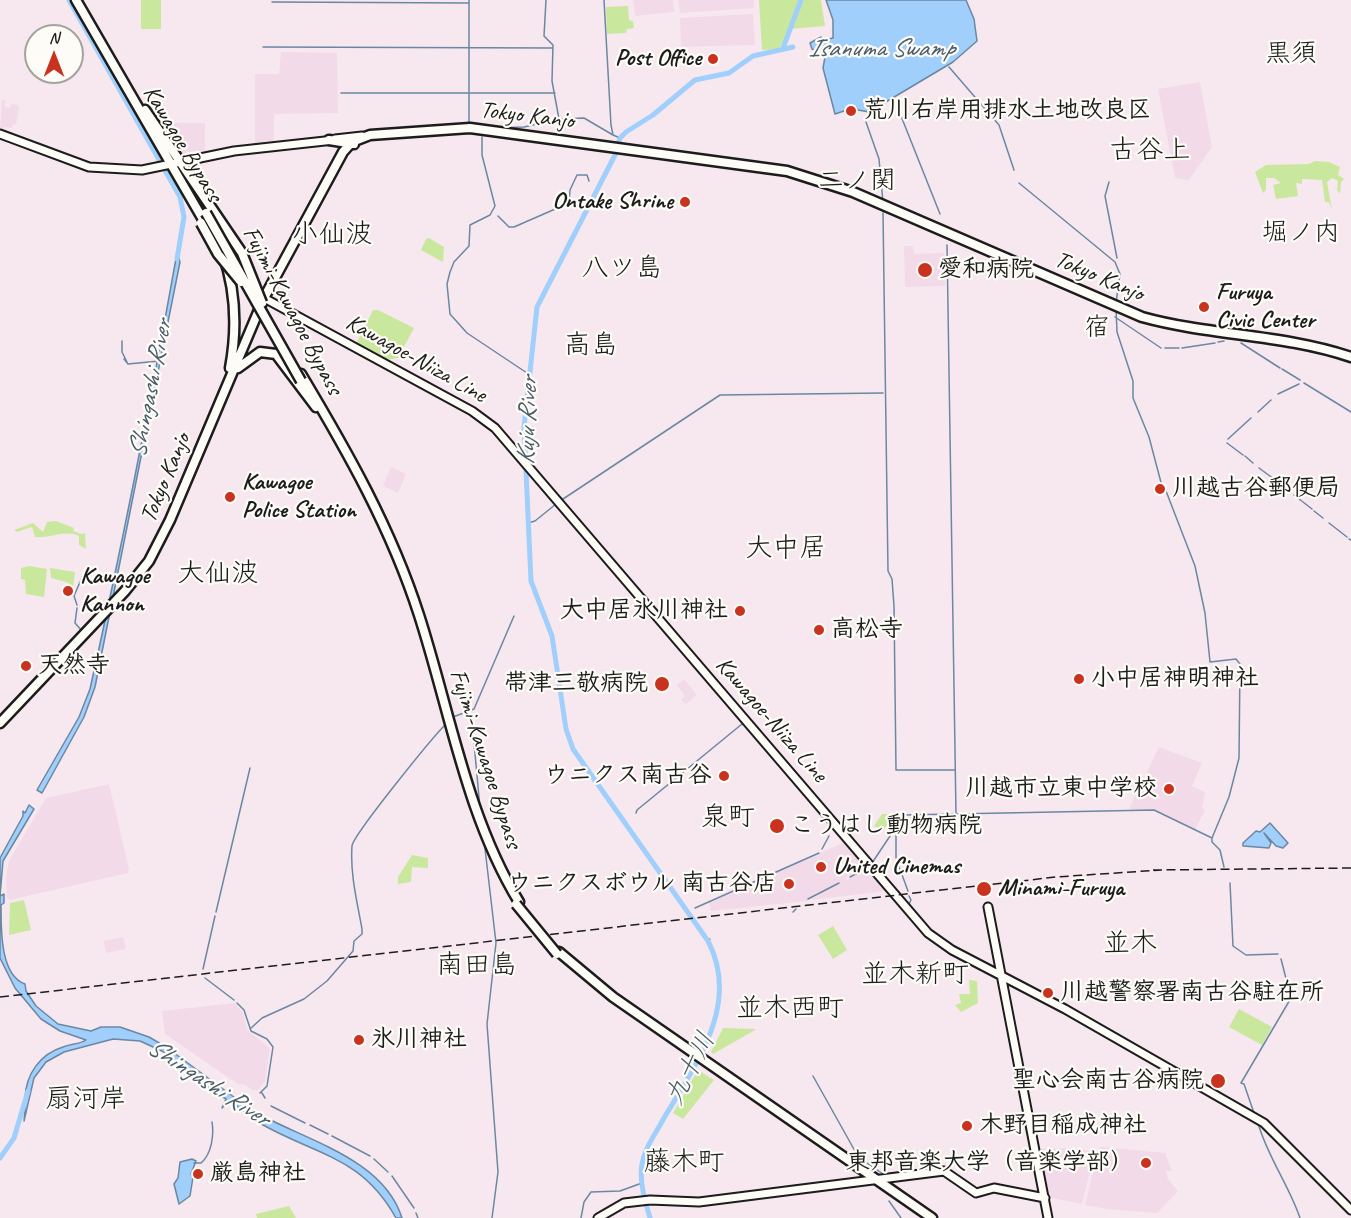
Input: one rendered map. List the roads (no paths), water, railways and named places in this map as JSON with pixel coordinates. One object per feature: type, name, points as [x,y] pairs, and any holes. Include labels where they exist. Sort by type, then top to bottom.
[{"type":"highway","name":"Kawagoe Bypass","points":[[77,0],[125,81],[170,166],[189,192],[220,246],[231,283],[235,328],[226,386]]},
{"type":"highway","name":"Tokyo Kanjo","points":[[0,728],[118,600],[144,567],[159,543],[266,299],[339,159],[353,145],[370,135],[470,128],[620,149]]},
{"type":"highway","name":"Tokyo Kanjo","points":[[266,299],[344,157],[353,145],[382,138],[471,133],[753,165],[799,174],[853,192],[1142,317],[1192,329],[1307,345],[1351,359]]},
{"type":"highway","points":[[332,141],[353,145]]},
{"type":"highway","points":[[332,141],[342,146],[339,159]]},
{"type":"highway","points":[[170,166],[183,176],[205,208]]},
{"type":"highway","name":"Fujimi-Kawagoe Bypass","points":[[189,192],[232,236],[271,322],[361,486],[401,576],[416,617],[477,829],[494,868],[518,903],[558,953],[613,997],[926,1218]]},
{"type":"highway","points":[[196,204],[195,208],[201,223],[218,255],[238,278],[264,318]]},
{"type":"highway","name":"Kawagoe Bypass","points":[[205,208],[232,248],[241,356]]},
{"type":"highway","name":"Fujimi-Kawagoe Bypass","points":[[205,208],[264,318],[369,492],[402,567],[427,640],[482,829],[518,903]]},
{"type":"highway","points":[[238,368],[260,351],[273,352],[282,359],[316,407]]},
{"type":"highway","name":"Tokyo Kanjo","points":[[118,600],[137,583],[162,545],[238,368],[241,356]]},
{"type":"highway","name":"Tokyo Kanjo","points":[[0,723],[96,624]]},
{"type":"highway","name":"Fujimi-Kawagoe Bypass","points":[[874,1180],[932,1218]]},
{"type":"main road","points":[[0,134],[94,168],[142,170],[234,152],[370,135]]},
{"type":"main road","name":"Kawagoe-Niiza Line","points":[[266,299],[488,421],[928,933],[952,950],[1002,975],[1268,1125],[1351,1210]]},
{"type":"main road","points":[[988,907],[1048,1218]]},
{"type":"main road","points":[[598,1218],[618,1205],[641,1201],[699,1202],[944,1171],[976,1193],[994,1188],[1044,1198]]},
{"type":"water","name":"Isanuma Swamp","points":[[826,0],[966,0],[974,19],[977,41],[953,62],[869,112],[858,110],[856,107],[835,114],[823,68],[827,46],[817,51],[812,49],[810,43],[821,37],[824,40],[833,38],[833,20]]},
{"type":"water","points":[[177,253],[180,262],[95,687],[84,717],[42,793],[37,790],[79,717],[90,689],[136,470]]},
{"type":"water","points":[[29,805],[34,809],[3,861],[0,896],[0,858],[23,816],[23,811],[25,813]]},
{"type":"water","points":[[1270,823],[1288,843],[1283,848],[1276,846],[1264,833],[1271,843],[1269,848],[1243,846],[1243,843],[1256,831],[1260,832]]},
{"type":"water","points":[[4,894],[4,903],[1,905],[2,938],[6,961],[17,979],[25,984],[26,991],[36,1006],[58,1024],[91,1031],[101,1027],[120,1027],[149,1037],[242,1103],[244,1100],[243,1105],[356,1163],[376,1178],[392,1196],[402,1218],[396,1218],[369,1182],[354,1170],[338,1160],[263,1125],[229,1101],[222,1108],[226,1099],[192,1077],[164,1052],[140,1041],[113,1039],[64,1052],[46,1062],[34,1078],[24,1121],[26,1089],[36,1066],[55,1050],[86,1040],[60,1031],[41,1019],[15,988],[0,958],[0,896]]},
{"type":"water","points":[[192,1159],[196,1161],[191,1174],[193,1177],[190,1196],[179,1204],[174,1184],[178,1178],[180,1162]]},
{"type":"waterway","name":"Shingashi River","points":[[69,0],[180,197],[184,217],[177,259]]},
{"type":"waterway","points":[[469,0],[469,125]]},
{"type":"waterway","points":[[546,0],[544,36],[553,45],[552,81],[559,119]]},
{"type":"waterway","points":[[604,0],[611,125],[613,135],[620,138]]},
{"type":"waterway","name":"Kuju River","points":[[783,48],[801,0]]},
{"type":"waterway","points":[[272,2],[469,3]]},
{"type":"waterway","points":[[263,47],[553,48]]},
{"type":"waterway","name":"Kuju River","points":[[650,1218],[642,1184],[643,1158],[651,1140],[701,1055],[717,1010],[720,988],[717,964],[708,941],[573,749],[566,729],[552,636],[531,581],[524,427],[537,307],[615,155],[620,138],[653,115],[695,80],[729,73],[753,56],[793,47]]},
{"type":"waterway","points":[[949,67],[999,125],[1014,170]]},
{"type":"waterway","points":[[341,93],[555,93]]},
{"type":"waterway","points":[[901,116],[940,214]]},
{"type":"waterway","points":[[497,128],[524,127],[559,119],[584,118],[613,135]]},
{"type":"waterway","points":[[866,122],[879,159],[883,202]]},
{"type":"waterway","points":[[384,130],[445,126]]},
{"type":"waterway","points":[[351,134],[367,132]]},
{"type":"waterway","points":[[249,145],[334,136]]},
{"type":"waterway","points":[[482,137],[482,155],[495,206],[490,215],[470,225],[469,246],[454,262],[447,284],[450,314],[467,333],[530,375]]},
{"type":"waterway","points":[[498,216],[509,227],[514,227],[569,203],[570,190],[577,175],[587,175],[589,181]]},
{"type":"waterway","points":[[1109,182],[1105,196],[1117,258]]},
{"type":"waterway","points":[[1019,183],[1115,262],[1120,274],[1116,303]]},
{"type":"waterway","points":[[883,213],[888,571],[892,579],[894,606],[896,770],[955,770]]},
{"type":"waterway","points":[[947,245],[956,814]]},
{"type":"waterway","points":[[1116,308],[1117,332],[1133,381],[1133,398],[1149,437],[1163,490],[1166,491],[1195,566],[1205,613],[1210,662],[1236,659],[1240,664],[1239,758],[1229,797],[1212,838]]},
{"type":"waterway","points":[[1115,317],[1161,348]]},
{"type":"waterway","points":[[122,341],[122,352],[127,362]]},
{"type":"waterway","points":[[1218,342],[1224,341]]},
{"type":"waterway","points":[[1182,348],[1215,343]]},
{"type":"waterway","points":[[1241,343],[1280,368]]},
{"type":"waterway","points":[[1165,348],[1179,348]]},
{"type":"waterway","points":[[124,359],[128,364],[159,361]]},
{"type":"waterway","points":[[1282,369],[1300,380]]},
{"type":"waterway","points":[[1304,383],[1351,412]]},
{"type":"waterway","points":[[1278,394],[1299,384]]},
{"type":"waterway","points":[[560,501],[720,395],[883,393]]},
{"type":"waterway","points":[[1258,412],[1271,400]]},
{"type":"waterway","points":[[1228,439],[1251,418]]},
{"type":"waterway","points":[[1227,443],[1243,455]]},
{"type":"waterway","points":[[1245,456],[1253,463]]},
{"type":"waterway","points":[[1259,468],[1278,482]]},
{"type":"waterway","points":[[1280,484],[1287,490]]},
{"type":"waterway","points":[[1294,495],[1312,509]]},
{"type":"waterway","points":[[528,523],[535,521],[556,504]]},
{"type":"waterway","points":[[1314,511],[1323,518]]},
{"type":"waterway","points":[[1329,523],[1347,537]]},
{"type":"waterway","points":[[77,605],[74,596],[83,575]]},
{"type":"waterway","points":[[77,608],[75,623],[82,631]]},
{"type":"waterway","points":[[453,717],[474,709],[514,616]]},
{"type":"waterway","points":[[636,813],[742,724],[745,725]]},
{"type":"waterway","points":[[250,1029],[262,1018],[304,999],[327,981],[353,951],[354,941],[362,934],[362,929],[353,877],[352,846],[378,806],[445,725]]},
{"type":"waterway","points":[[474,743],[480,808]]},
{"type":"waterway","points":[[216,912],[250,768]]},
{"type":"waterway","points":[[872,863],[904,815],[1154,810],[1212,838],[1212,842],[1220,850],[1224,867]]},
{"type":"waterway","points":[[896,831],[896,858]]},
{"type":"waterway","points":[[822,849],[829,836]]},
{"type":"waterway","points":[[484,840],[496,943],[487,1024],[498,1172],[492,1218]]},
{"type":"waterway","points":[[695,908],[819,853]]},
{"type":"waterway","points":[[898,864],[908,891]]},
{"type":"waterway","points":[[850,877],[867,868]]},
{"type":"waterway","points":[[808,899],[839,883]]},
{"type":"waterway","points":[[1230,883],[1233,946],[1246,955],[1278,954]]},
{"type":"waterway","points":[[908,906],[911,900],[909,896]]},
{"type":"waterway","points":[[793,912],[796,909]]},
{"type":"waterway","points":[[203,969],[215,916]]},
{"type":"waterway","points":[[1254,1113],[1244,1084],[1241,1083],[1291,998],[1281,959]]},
{"type":"waterway","points":[[205,978],[234,1000]]},
{"type":"waterway","points":[[237,1003],[244,1010],[251,1031],[267,1039],[273,1047],[267,1086],[260,1093]]},
{"type":"waterway","points":[[813,1076],[860,1160]]},
{"type":"waterway","points":[[0,1158],[14,1138],[28,1091]]},
{"type":"waterway","points":[[262,1093],[265,1098]]},
{"type":"waterway","points":[[271,1106],[305,1123]]},
{"type":"waterway","points":[[194,1163],[201,1163],[208,1154],[213,1132],[212,1122]]},
{"type":"waterway","points":[[1258,1123],[1300,1218]]},
{"type":"waterway","points":[[310,1125],[328,1134]]},
{"type":"waterway","points":[[332,1136],[370,1156]]},
{"type":"waterway","points":[[374,1159],[388,1172]]},
{"type":"waterway","points":[[864,1161],[886,1176]]},
{"type":"waterway","points":[[392,1176],[414,1208]]},
{"type":"waterway","points":[[581,1218],[584,1202],[591,1192],[620,1191],[642,1183]]},
{"type":"waterway","points":[[889,1201],[901,1218]]},
{"type":"waterway","points":[[416,1213],[418,1218]]},
{"type":"railway","points":[[1153,870],[1351,868]]},
{"type":"railway","points":[[0,997],[1056,877],[1161,870]]},
{"type":"place","name":"Post Office","points":[[713,59]]},
{"type":"place","name":"荒川右岸用排水土地改良区","points":[[851,111]]},
{"type":"place","name":"Ontake Shrine","points":[[685,202]]},
{"type":"place","name":"愛和病院","points":[[925,270]]},
{"type":"place","name":"Furuya Civic Center","points":[[1204,307]]},
{"type":"place","name":"川越古谷郵便局","points":[[1160,489]]},
{"type":"place","name":"Kawagoe Police Station","points":[[230,497]]},
{"type":"place","name":"Kawagoe Kannon","points":[[68,591]]},
{"type":"place","name":"大中居氷川神社","points":[[740,611]]},
{"type":"place","name":"高松寺","points":[[819,630]]},
{"type":"place","name":"天然寺","points":[[26,666]]},
{"type":"place","name":"小中居神明神社","points":[[1079,679]]},
{"type":"place","name":"帯津三敬病院","points":[[662,684]]},
{"type":"place","name":"ウニクス南古谷","points":[[724,776]]},
{"type":"place","name":"川越市立東中学校","points":[[1169,789]]},
{"type":"place","name":"こうはし動物病院","points":[[777,826]]},
{"type":"place","name":"United Cinemas","points":[[821,867]]},
{"type":"place","name":"ウニクスボウル 南古谷店","points":[[789,884]]},
{"type":"place","name":"Minami-Furuya","points":[[984,889]]},
{"type":"place","name":"川越警察署南古谷駐在所","points":[[1048,993]]},
{"type":"place","name":"氷川神社","points":[[359,1040]]},
{"type":"place","name":"聖心会南古谷病院","points":[[1218,1081]]},
{"type":"place","name":"木野目稲成神社","points":[[967,1126]]},
{"type":"place","name":"東邦音楽大学（音楽学部）","points":[[1146,1163]]},
{"type":"place","name":"厳島神社","points":[[198,1174]]},
{"type":"district","name":"黒須","points":[[1291,54]]},
{"type":"district","name":"古谷上","points":[[1150,151]]},
{"type":"district","name":"二ノ関","points":[[857,181]]},
{"type":"district","name":"堀ノ内","points":[[1301,233]]},
{"type":"district","name":"小仙波","points":[[332,235]]},
{"type":"district","name":"八ツ島","points":[[622,269]]},
{"type":"district","name":"宿","points":[[1097,328]]},
{"type":"district","name":"高島","points":[[591,346]]},
{"type":"district","name":"大中居","points":[[786,549]]},
{"type":"district","name":"大仙波","points":[[218,574]]},
{"type":"district","name":"泉町","points":[[728,818]]},
{"type":"district","name":"並木","points":[[1130,944]]},
{"type":"district","name":"南田島","points":[[477,966]]},
{"type":"district","name":"並木新町","points":[[915,975]]},
{"type":"district","name":"並木西町","points":[[790,1009]]},
{"type":"district","name":"扇河岸","points":[[86,1100]]},
{"type":"district","name":"藤木町","points":[[684,1163]]},
{"type":"water label","name":"九十川","points":[[691,1069]]}]
